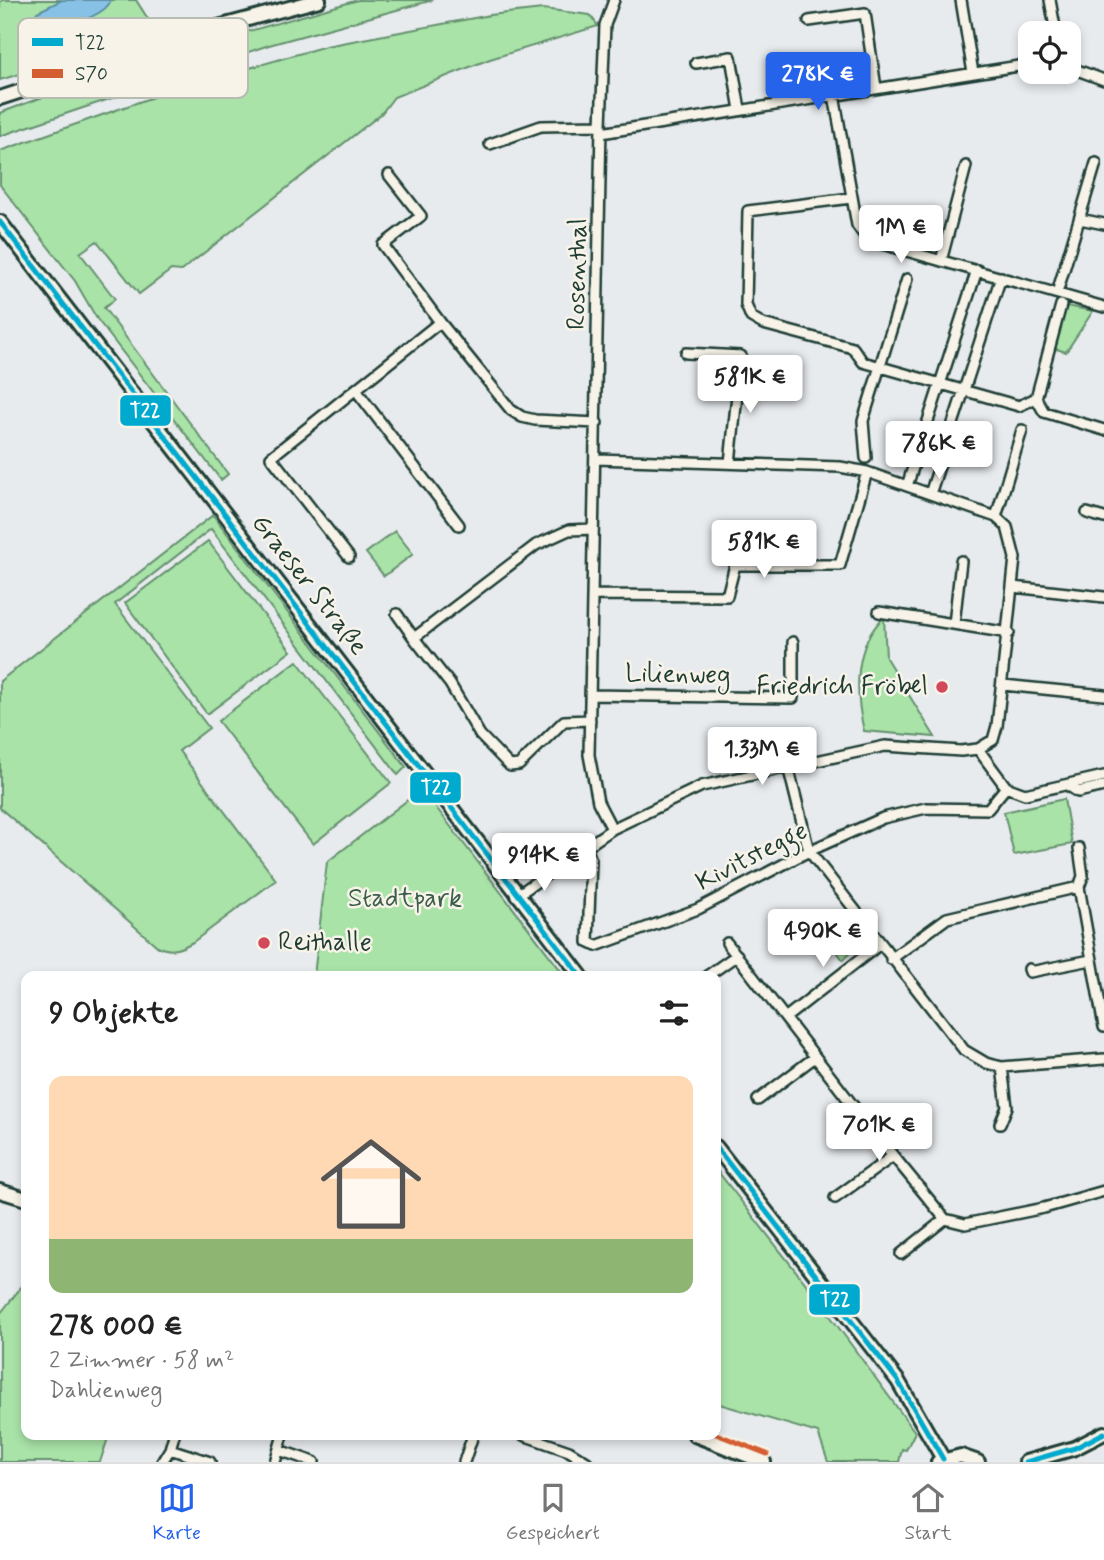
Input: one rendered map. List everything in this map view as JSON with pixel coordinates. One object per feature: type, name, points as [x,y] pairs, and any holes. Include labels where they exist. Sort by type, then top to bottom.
[{"type":"main road","points":[[248,19],[319,0]]},
{"type":"main road","points":[[0,97],[18,91]]},
{"type":"main road","name":"Graeser Straße","points":[[0,222],[516,896],[577,971]]},
{"type":"main road","points":[[721,1153],[898,1381],[941,1460],[961,1456],[978,1462]]},
{"type":"main road","points":[[0,1191],[21,1197]]},
{"type":"main road","points":[[1026,1462],[1075,1448],[1104,1433]]},
{"type":"main road","points":[[708,1440],[764,1462]]},
{"type":"street","name":"Rosenthal","points":[[612,829],[594,788],[589,755],[601,129],[605,25],[614,0]]},
{"type":"street","points":[[961,0],[973,72]]},
{"type":"street","points":[[1050,0],[1054,21]]},
{"type":"street","points":[[809,20],[866,13],[876,88]]},
{"type":"street","points":[[696,63],[731,57],[740,110]]},
{"type":"street","points":[[490,144],[541,126],[601,129],[1018,66]]},
{"type":"street","points":[[1081,71],[1104,80]]},
{"type":"street","points":[[834,95],[857,225],[868,240],[1104,307]]},
{"type":"street","points":[[1056,293],[1096,163]]},
{"type":"street","points":[[941,261],[966,166]]},
{"type":"street","points":[[389,175],[421,216],[383,245],[440,322],[511,410],[522,417],[597,423]]},
{"type":"street","points":[[851,198],[748,211],[746,305],[751,317],[763,324],[853,348],[863,362],[1019,406],[1036,398]]},
{"type":"street","points":[[1080,219],[1104,224]]},
{"type":"street","points":[[907,486],[977,270]]},
{"type":"street","points":[[930,494],[1001,277]]},
{"type":"street","points":[[866,458],[862,447],[863,421],[907,279]]},
{"type":"street","points":[[1061,305],[1036,398],[1044,412],[1104,430]]},
{"type":"street","points":[[349,556],[271,457],[440,322]]},
{"type":"street","points":[[686,353],[741,356],[730,464]]},
{"type":"street","points":[[356,390],[459,525]]},
{"type":"street","points":[[996,517],[1023,430]]},
{"type":"street","points":[[516,896],[612,829],[702,786],[885,746],[961,751],[978,749],[993,740],[1003,685],[1013,587],[1013,542],[1007,527],[996,517],[867,472],[840,467],[596,459]]},
{"type":"street","points":[[592,595],[727,596],[735,565],[840,565],[867,472]]},
{"type":"street","points":[[1087,513],[1104,518]]},
{"type":"street","points":[[414,638],[536,545],[569,530],[593,529]]},
{"type":"street","points":[[954,624],[961,561]]},
{"type":"street","points":[[1013,587],[1104,597]]},
{"type":"street","points":[[879,612],[1009,633]]},
{"type":"street","points":[[397,614],[450,684],[480,734],[510,766],[519,765],[564,721],[590,720]]},
{"type":"street","name":"Lilienweg","points":[[590,695],[793,698],[793,642]]},
{"type":"street","points":[[1003,685],[1104,695]]},
{"type":"street","points":[[978,749],[1006,787],[1026,794],[1104,776]]},
{"type":"street","points":[[788,766],[808,851],[964,1050],[986,1063],[1002,1067],[1104,1059]]},
{"type":"street","points":[[1067,785],[1078,792],[1104,786]]},
{"type":"street","name":"Kivitstegge","points":[[586,848],[590,860],[588,942],[591,946],[698,909],[808,851],[875,821],[911,810],[988,808],[1006,787]]},
{"type":"street","points":[[1079,848],[1083,876],[1079,887],[1104,1027]]},
{"type":"street","points":[[891,959],[947,918],[1079,887]]},
{"type":"street","points":[[727,943],[945,1219],[965,1224],[1044,1209],[1104,1191]]},
{"type":"street","points":[[785,1018],[880,944]]},
{"type":"street","points":[[714,971],[737,955]]},
{"type":"street","points":[[1029,969],[1030,972],[1091,960]]},
{"type":"street","points":[[758,1100],[815,1057]]},
{"type":"street","points":[[1000,1124],[1007,1107],[1002,1067]]},
{"type":"street","points":[[835,1198],[893,1156]]},
{"type":"street","points":[[901,1254],[945,1219]]},
{"type":"street","points":[[162,1462],[172,1440]]},
{"type":"street","points":[[275,1462],[282,1440]]},
{"type":"street","points":[[464,1462],[471,1440]]},
{"type":"street","points":[[537,1440],[569,1451],[587,1462]]},
{"type":"street","points":[[170,1448],[210,1462]]},
{"type":"street","points":[[279,1450],[314,1462]]},
{"type":"green space","points":[[136,0],[147,18],[18,18],[18,75],[0,80],[0,2]]},
{"type":"green space","points":[[358,0],[433,0],[248,52],[248,31]]},
{"type":"green space","points":[[543,9],[590,15],[598,26],[490,59],[394,97],[381,114],[181,271],[171,270],[139,294],[97,241],[80,253],[115,299],[104,308],[228,474],[221,480],[97,319],[75,281],[0,185],[0,151],[150,98],[248,98],[248,68],[326,46],[490,15]]},
{"type":"green space","points":[[40,98],[112,98],[0,136],[0,113]]},
{"type":"green space","points":[[1061,305],[1093,311],[1066,352],[1050,347]]},
{"type":"green space","points":[[213,515],[406,767],[398,775],[211,529],[115,604],[209,728],[179,751],[276,880],[193,942],[171,950],[157,946],[0,808],[0,681]]},
{"type":"green space","points":[[395,531],[413,554],[384,576],[366,553]]},
{"type":"green space","points":[[208,541],[291,651],[207,714],[125,603]]},
{"type":"green space","points":[[884,617],[886,658],[935,737],[864,731],[859,701],[859,671],[867,642]]},
{"type":"green space","points":[[297,661],[391,783],[313,844],[218,721]]},
{"type":"green space","name":"Stadtpark","points":[[422,789],[561,971],[315,971],[327,862]]},
{"type":"green space","points":[[1064,799],[1072,844],[1014,855],[1004,812]]},
{"type":"green space","points":[[841,914],[862,940],[843,960],[821,930]]},
{"type":"green space","points":[[721,1175],[817,1298],[915,1432],[906,1450],[902,1449],[899,1462],[828,1462],[818,1433],[721,1404]]},
{"type":"green space","points":[[21,1287],[21,1440],[107,1440],[100,1462],[0,1462],[0,1314]]},
{"type":"water","points":[[62,0],[111,0],[101,12],[88,18],[34,18],[37,12]]},
{"type":"transit line","name":"T22","points":[[0,222],[577,971]]},
{"type":"transit line","name":"T22","points":[[721,1153],[898,1381],[943,1459]]},
{"type":"transit line","name":"T22","points":[[1026,1462],[1075,1448],[1104,1433]]},
{"type":"transit line","name":"S70","points":[[721,1436],[767,1454]]},
{"type":"place","name":"Friedrich Fröbel","points":[[942,687]]},
{"type":"place","name":"Reithalle","points":[[264,943]]}]
